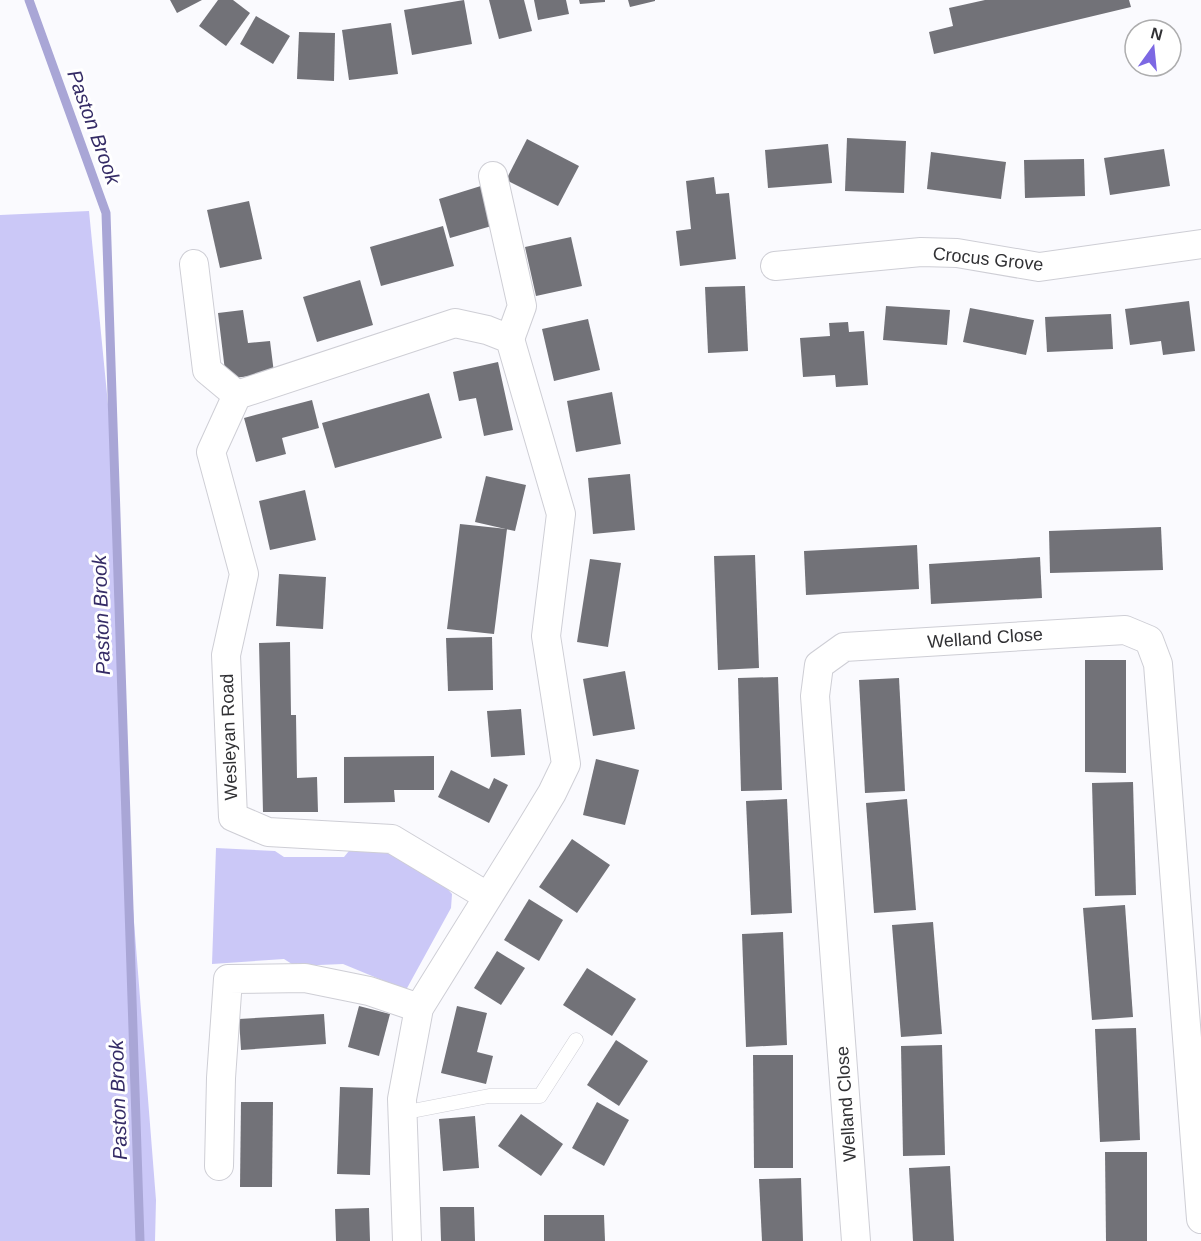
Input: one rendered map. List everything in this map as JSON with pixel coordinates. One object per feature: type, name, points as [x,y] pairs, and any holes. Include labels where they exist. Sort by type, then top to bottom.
[{"type":"street","points":[[407,1241],[402,1100],[419,1008],[552,794],[566,764],[546,636],[561,514],[510,339],[522,306],[493,176]]},
{"type":"street","name":"Crocus Grove","points":[[775,266],[921,252],[957,253],[1039,267],[1201,244]]},
{"type":"street","points":[[194,264],[207,370],[237,395],[455,323],[487,330],[510,339]]},
{"type":"street","name":"Wesleyan Road","points":[[237,395],[211,452],[244,574],[226,655],[233,817],[268,832],[392,839],[488,896]]},
{"type":"street","name":"Welland Close","points":[[856,1241],[815,696],[819,665],[844,647],[1125,630],[1149,640],[1158,664],[1201,1219]]},
{"type":"street","points":[[219,1166],[221,1078],[228,979],[305,978],[369,991],[419,1008]]},
{"type":"lane","points":[[402,1113],[489,1096],[540,1096],[576,1040]]},
{"type":"shaded area","points":[[89,211],[118,506],[133,909],[156,1200],[155,1241],[0,1241],[0,215]]},
{"type":"shaded area","points":[[353,846],[391,848],[430,869],[452,894],[451,908],[406,990],[343,964],[295,966],[284,959],[212,964],[216,848],[275,851],[284,857],[344,857]]},
{"type":"building","points":[[170,0],[202,0],[177,13]]},
{"type":"building","points":[[218,0],[233,0],[250,13],[226,46],[199,26]]},
{"type":"building","points":[[464,0],[472,44],[412,55],[404,10]]},
{"type":"building","points":[[489,0],[524,0],[532,31],[499,39]]},
{"type":"building","points":[[534,0],[566,0],[569,14],[538,20]]},
{"type":"building","points":[[579,0],[605,0],[605,2],[580,4]]},
{"type":"building","points":[[628,0],[655,0],[655,1],[630,7]]},
{"type":"building","points":[[985,0],[1129,0],[1131,7],[934,54],[929,32],[953,26],[949,8]]},
{"type":"building","points":[[256,16],[290,36],[273,64],[240,44]]},
{"type":"building","points":[[391,23],[398,74],[349,80],[342,30]]},
{"type":"building","points":[[299,32],[335,33],[334,81],[297,79]]},
{"type":"building","points":[[847,138],[906,141],[904,193],[845,191]]},
{"type":"building","points":[[527,139],[579,166],[558,206],[506,180]]},
{"type":"building","points":[[828,144],[832,183],[768,188],[765,150]]},
{"type":"building","points":[[1164,149],[1170,186],[1110,195],[1104,158]]},
{"type":"building","points":[[931,152],[1006,162],[1001,199],[927,189]]},
{"type":"building","points":[[1084,159],[1085,196],[1025,198],[1024,160]]},
{"type":"building","points":[[714,177],[716,194],[729,193],[736,259],[680,266],[676,231],[691,229],[686,181]]},
{"type":"building","points":[[484,185],[495,225],[450,238],[439,199]]},
{"type":"building","points":[[249,201],[262,259],[220,268],[207,210]]},
{"type":"building","points":[[443,226],[454,266],[381,286],[370,247]]},
{"type":"building","points":[[571,237],[582,286],[536,296],[525,247]]},
{"type":"building","points":[[360,280],[373,325],[317,342],[303,297]]},
{"type":"building","points":[[745,286],[748,351],[708,353],[705,287]]},
{"type":"building","points":[[1189,301],[1195,351],[1163,355],[1161,341],[1130,345],[1125,309]]},
{"type":"building","points":[[886,306],[950,310],[947,345],[883,340]]},
{"type":"building","points":[[970,308],[1034,320],[1026,355],[963,342]]},
{"type":"building","points":[[243,310],[248,343],[270,341],[274,373],[226,379],[218,313]]},
{"type":"building","points":[[1111,314],[1113,349],[1047,352],[1045,317]]},
{"type":"building","points":[[588,319],[600,370],[554,381],[542,329]]},
{"type":"building","points":[[848,322],[849,332],[864,331],[868,385],[836,387],[835,375],[803,377],[800,338],[830,336],[829,323]]},
{"type":"building","points":[[498,362],[513,430],[484,436],[476,398],[459,401],[453,372]]},
{"type":"building","points":[[612,392],[621,444],[576,452],[567,401]]},
{"type":"building","points":[[429,393],[442,438],[335,468],[322,423]]},
{"type":"building","points":[[312,400],[319,428],[282,438],[286,454],[256,462],[244,418]]},
{"type":"building","points":[[630,474],[635,530],[593,534],[588,478]]},
{"type":"building","points":[[486,476],[526,485],[515,531],[475,522]]},
{"type":"building","points":[[305,490],[316,540],[270,550],[259,501]]},
{"type":"building","points":[[460,524],[507,529],[494,634],[447,629]]},
{"type":"building","points":[[1161,527],[1163,570],[1050,573],[1049,531]]},
{"type":"building","points":[[917,545],[919,589],[806,595],[804,551]]},
{"type":"building","points":[[755,555],[759,668],[718,670],[714,556]]},
{"type":"building","points":[[1040,557],[1042,598],[931,604],[929,564]]},
{"type":"building","points":[[590,559],[621,563],[608,647],[577,642]]},
{"type":"building","points":[[279,574],[326,577],[323,629],[276,626]]},
{"type":"building","points":[[492,637],[493,690],[448,691],[446,638]]},
{"type":"building","points":[[290,642],[291,715],[296,715],[297,778],[317,777],[318,812],[263,812],[259,643]]},
{"type":"building","points":[[1085,660],[1126,660],[1126,773],[1085,772]]},
{"type":"building","points":[[625,671],[635,729],[593,736],[583,679]]},
{"type":"building","points":[[778,677],[782,790],[741,791],[738,678]]},
{"type":"building","points":[[899,678],[905,791],[865,793],[859,680]]},
{"type":"building","points":[[521,709],[525,755],[491,757],[487,711]]},
{"type":"building","points":[[434,756],[434,790],[394,790],[395,802],[344,803],[344,757]]},
{"type":"building","points":[[596,759],[639,770],[625,825],[583,815]]},
{"type":"building","points":[[451,770],[489,789],[494,778],[508,785],[489,823],[438,797]]},
{"type":"building","points":[[1133,782],[1136,895],[1095,896],[1092,783]]},
{"type":"building","points":[[787,799],[792,913],[751,915],[746,801]]},
{"type":"building","points":[[907,799],[916,910],[874,913],[866,803]]},
{"type":"building","points":[[572,839],[610,865],[577,913],[539,887]]},
{"type":"building","points":[[529,899],[563,920],[539,961],[504,940]]},
{"type":"building","points":[[1125,905],[1133,1017],[1092,1020],[1083,908]]},
{"type":"building","points":[[933,922],[942,1034],[901,1037],[892,925]]},
{"type":"building","points":[[783,932],[787,1045],[746,1047],[742,934]]},
{"type":"building","points":[[497,951],[525,968],[501,1005],[474,988]]},
{"type":"building","points":[[587,968],[636,999],[612,1036],[563,1005]]},
{"type":"building","points":[[359,1006],[390,1014],[379,1056],[348,1047]]},
{"type":"building","points":[[457,1006],[487,1013],[477,1052],[493,1056],[486,1084],[441,1073]]},
{"type":"building","points":[[324,1014],[326,1044],[241,1050],[239,1019]]},
{"type":"building","points":[[1136,1028],[1140,1140],[1100,1142],[1095,1029]]},
{"type":"building","points":[[616,1040],[648,1061],[619,1106],[587,1085]]},
{"type":"building","points":[[942,1045],[945,1155],[903,1156],[901,1046]]},
{"type":"building","points":[[753,1055],[793,1055],[793,1168],[754,1168]]},
{"type":"building","points":[[340,1087],[373,1088],[370,1175],[337,1174]]},
{"type":"building","points":[[241,1102],[273,1102],[272,1187],[240,1187]]},
{"type":"building","points":[[597,1102],[629,1120],[604,1166],[572,1148]]},
{"type":"building","points":[[521,1114],[563,1144],[541,1176],[498,1146]]},
{"type":"building","points":[[475,1116],[479,1168],[443,1171],[439,1119]]},
{"type":"building","points":[[1105,1152],[1147,1152],[1147,1241],[1106,1241]]},
{"type":"building","points":[[950,1166],[954,1241],[913,1241],[909,1168]]},
{"type":"building","points":[[801,1178],[803,1241],[762,1241],[759,1179]]},
{"type":"building","points":[[440,1207],[474,1207],[475,1241],[441,1241]]},
{"type":"building","points":[[369,1208],[370,1241],[336,1241],[335,1209]]},
{"type":"building","points":[[544,1215],[604,1215],[605,1241],[544,1241]]},
{"type":"waterway","name":"Paston Brook","points":[[29,0],[106,213],[140,1241]]}]
